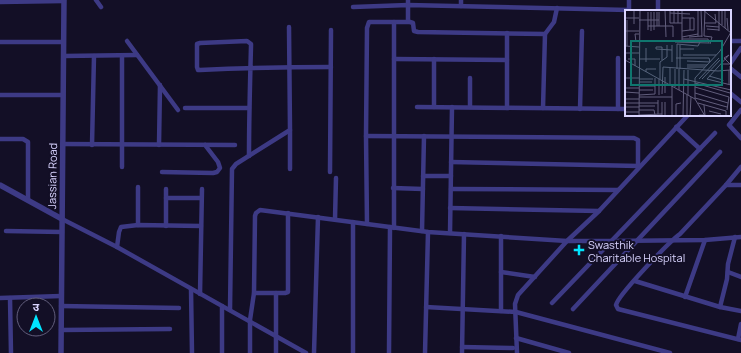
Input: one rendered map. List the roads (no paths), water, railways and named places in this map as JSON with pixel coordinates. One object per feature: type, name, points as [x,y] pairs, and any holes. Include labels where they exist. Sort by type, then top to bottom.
[{"type":"street","points":[[96,0],[102,7]]},
{"type":"street","points":[[387,0],[390,6]]},
{"type":"street","points":[[461,0],[461,6]]},
{"type":"street","points":[[1,1],[64,1]]},
{"type":"street","name":"Jassian Road","points":[[61,353],[64,1]]},
{"type":"street","points":[[408,3],[408,21]]},
{"type":"street","points":[[353,7],[390,6],[408,3],[625,11]]},
{"type":"street","points":[[543,108],[545,34],[554,22],[557,8]]},
{"type":"street","points":[[367,224],[367,25],[369,22],[408,21],[412,22],[414,31],[418,32],[545,34]]},
{"type":"street","points":[[389,353],[393,188],[394,22]]},
{"type":"street","points":[[289,28],[290,169]]},
{"type":"street","points":[[330,172],[332,30]]},
{"type":"street","points":[[580,109],[582,31]]},
{"type":"street","points":[[507,108],[508,33]]},
{"type":"street","points":[[127,41],[178,110]]},
{"type":"street","points":[[248,156],[250,68],[251,46],[248,41],[200,43],[196,46],[196,67],[198,70],[250,68],[290,67],[331,67]]},
{"type":"street","points":[[0,42],[63,42]]},
{"type":"street","points":[[731,63],[741,48]]},
{"type":"street","points":[[64,56],[137,55]]},
{"type":"street","points":[[92,144],[94,56]]},
{"type":"street","points":[[122,56],[122,167]]},
{"type":"street","points":[[618,58],[618,109]]},
{"type":"street","points":[[394,59],[508,60]]},
{"type":"street","points":[[434,59],[434,107]]},
{"type":"street","points":[[731,69],[741,77]]},
{"type":"street","points":[[470,78],[470,107]]},
{"type":"street","points":[[159,145],[160,85]]},
{"type":"street","points":[[731,94],[741,102]]},
{"type":"street","points":[[0,95],[63,95]]},
{"type":"street","points":[[417,107],[625,109]]},
{"type":"street","points":[[450,234],[452,107]]},
{"type":"street","points":[[185,108],[249,108]]},
{"type":"street","points":[[741,110],[729,125],[741,138]]},
{"type":"street","points":[[517,353],[516,298],[567,241],[599,211],[687,116]]},
{"type":"street","points":[[676,127],[700,149]]},
{"type":"street","points":[[230,310],[231,173],[234,166],[290,130]]},
{"type":"street","points":[[552,303],[715,133]]},
{"type":"street","points":[[366,136],[634,138],[638,140],[640,166]]},
{"type":"street","points":[[424,136],[423,189],[426,307],[425,353]]},
{"type":"street","points":[[0,139],[23,139],[28,142],[28,200]]},
{"type":"street","points":[[62,144],[235,145]]},
{"type":"street","points":[[162,172],[216,172],[220,168],[218,162],[205,145]]},
{"type":"street","points":[[573,309],[720,152]]},
{"type":"street","points":[[451,162],[640,166]]},
{"type":"street","points":[[741,167],[680,234],[672,240],[616,303],[616,307],[618,309],[739,340],[741,324]]},
{"type":"street","points":[[423,176],[451,176]]},
{"type":"street","points":[[335,219],[336,178]]},
{"type":"street","points":[[0,185],[250,320],[306,353]]},
{"type":"street","points":[[726,185],[741,185]]},
{"type":"street","points":[[138,187],[138,225]]},
{"type":"street","points":[[393,188],[423,189]]},
{"type":"street","points":[[166,189],[166,226]]},
{"type":"street","points":[[200,294],[202,189]]},
{"type":"street","points":[[451,189],[618,190]]},
{"type":"street","points":[[166,198],[202,198]]},
{"type":"street","points":[[450,208],[599,211]]},
{"type":"street","points":[[250,353],[250,320],[254,293],[256,213],[260,210],[450,234],[567,241],[705,240],[741,236]]},
{"type":"street","points":[[254,293],[287,293],[288,213]]},
{"type":"street","points":[[314,353],[318,217]]},
{"type":"street","points":[[353,222],[353,353]]},
{"type":"street","points":[[117,247],[121,227],[138,225],[201,226]]},
{"type":"street","points":[[6,231],[62,232]]},
{"type":"street","points":[[462,353],[464,234]]},
{"type":"street","points":[[501,236],[501,311]]},
{"type":"street","points":[[720,307],[735,237]]},
{"type":"street","points":[[685,297],[705,240]]},
{"type":"street","points":[[501,272],[535,277]]},
{"type":"street","points":[[728,272],[741,277]]},
{"type":"street","points":[[635,281],[720,307],[741,311]]},
{"type":"street","points":[[191,288],[192,353]]},
{"type":"street","points":[[276,293],[276,353]]},
{"type":"street","points":[[0,298],[61,296]]},
{"type":"street","points":[[10,298],[11,353]]},
{"type":"street","points":[[61,306],[179,308]]},
{"type":"street","points":[[222,306],[222,353]]},
{"type":"street","points":[[426,307],[516,312],[670,353]]},
{"type":"street","points":[[61,330],[170,329]]},
{"type":"street","points":[[516,338],[569,353]]},
{"type":"street","points":[[462,347],[513,348]]},
{"type":"place","name":"Swasthik Charitable Hospital","points":[[579,250]]}]
